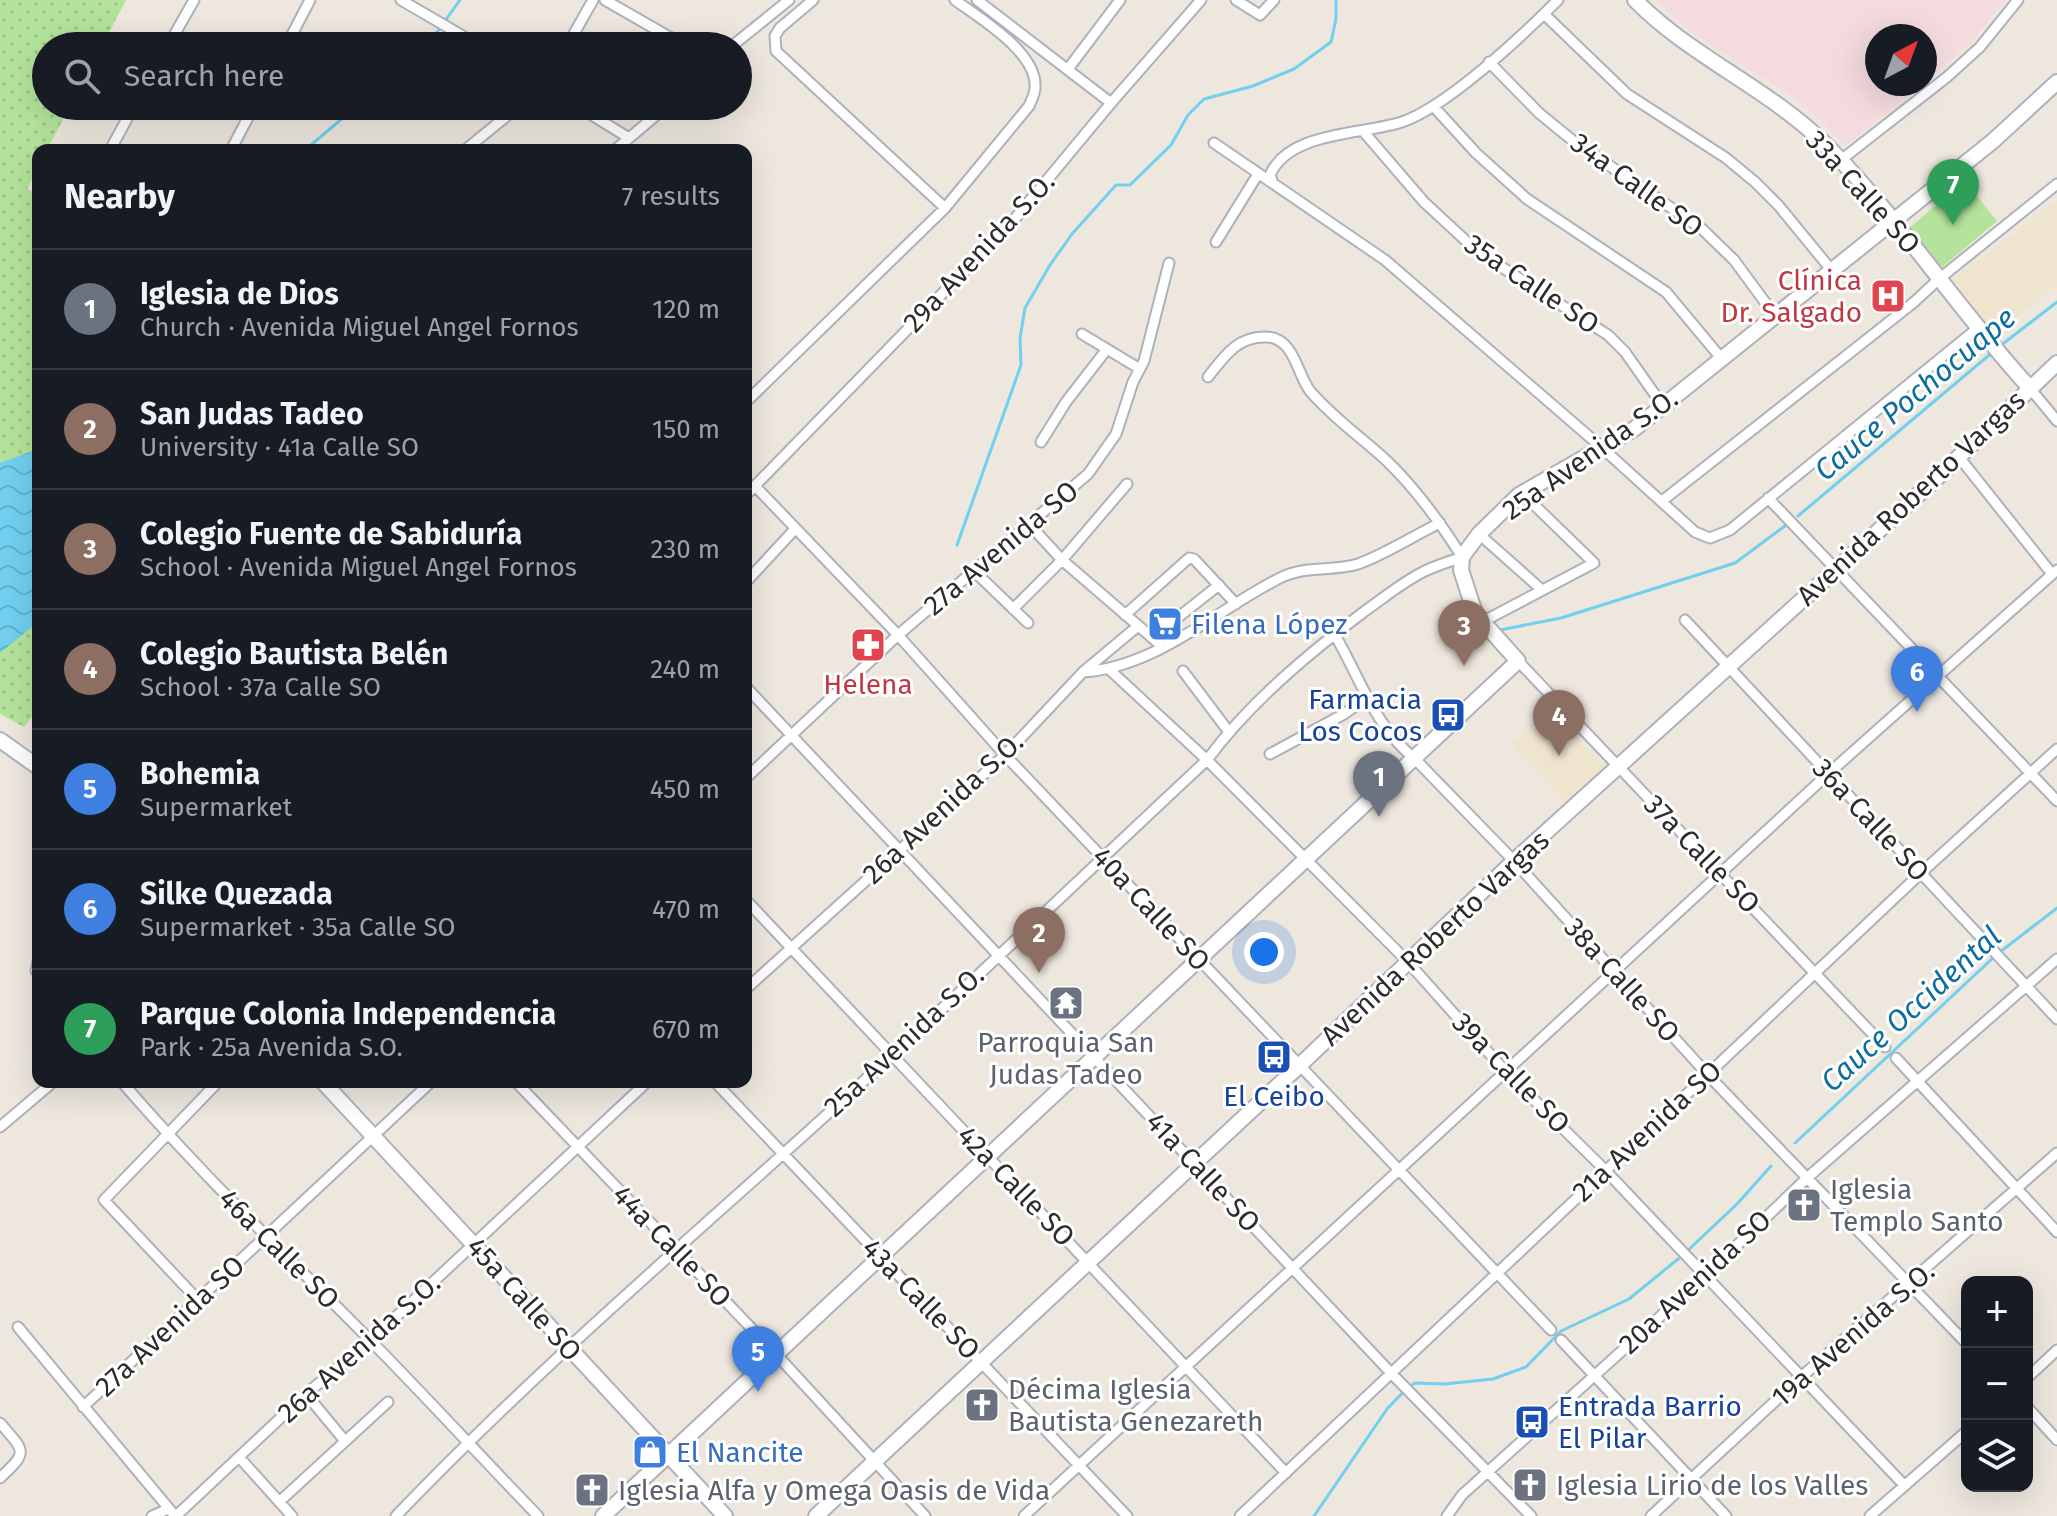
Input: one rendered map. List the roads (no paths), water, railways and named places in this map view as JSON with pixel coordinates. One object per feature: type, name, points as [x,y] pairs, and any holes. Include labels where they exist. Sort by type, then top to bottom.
[{"type":"street","points":[[176,32],[194,0]]},
{"type":"street","points":[[293,32],[310,0]]},
{"type":"street","points":[[401,0],[456,32]]},
{"type":"street","points":[[575,32],[593,0]]},
{"type":"street","points":[[605,0],[661,32]]},
{"type":"street","points":[[813,0],[780,28],[775,36],[776,51],[945,208]]},
{"type":"street","points":[[752,396],[945,208],[1029,106],[1036,90],[1034,71],[1028,60],[955,0]]},
{"type":"street","points":[[977,0],[1111,103]]},
{"type":"street","points":[[1068,69],[1120,0]]},
{"type":"street","name":"29a Avenida S.O.","points":[[752,489],[1013,221],[1201,0]]},
{"type":"street","points":[[1236,0],[1260,15],[1274,0]]},
{"type":"street","points":[[1273,184],[1270,175],[1272,168],[1297,145],[1403,121],[1434,107],[1558,0]]},
{"type":"street","name":"33a Calle SO","points":[[1635,0],[1665,30],[1780,104],[1841,160],[2057,421]]},
{"type":"street","points":[[1841,160],[1947,77],[1980,47],[2018,0]]},
{"type":"street","points":[[748,32],[782,2]]},
{"type":"street","points":[[1544,14],[1627,94],[1726,158],[1755,182],[1779,206],[1833,272]]},
{"type":"street","name":"34a Calle SO","points":[[1489,62],[1561,131],[1702,229],[1734,260],[1776,317]]},
{"type":"street","name":"25a Avenida S.O.","points":[[396,1516],[467,1442],[892,1055],[1207,760],[1229,732],[1285,676],[1394,590],[1426,570],[1462,557],[1479,534],[1522,493],[1634,429],[1993,141],[2057,82]]},
{"type":"street","points":[[1434,107],[1476,153],[1527,199],[1666,292],[1721,358]]},
{"type":"street","points":[[113,144],[126,120]]},
{"type":"street","points":[[234,144],[246,120]]},
{"type":"street","points":[[472,144],[502,120]]},
{"type":"street","points":[[600,120],[629,138]]},
{"type":"street","points":[[622,144],[650,120]]},
{"type":"street","name":"35a Calle SO","points":[[1363,131],[1424,202],[1478,252],[1608,335],[1625,352],[1663,406]]},
{"type":"street","points":[[1214,143],[1385,260],[1695,532],[1710,538],[1730,530],[1979,327]]},
{"type":"street","points":[[1216,242],[1258,174]]},
{"type":"street","points":[[1662,501],[1913,303],[2057,184]]},
{"type":"street","name":"27a Avenida SO","points":[[752,772],[898,635],[1088,474],[1116,434],[1140,369],[1169,263]]},
{"type":"street","points":[[1082,334],[1140,369]]},
{"type":"street","points":[[603,1516],[1518,661],[1475,613],[1461,570],[1462,557],[1428,504],[1388,462],[1308,389],[1296,360],[1281,342],[1267,336],[1236,344],[1208,377]]},
{"type":"street","points":[[1041,442],[1066,402],[1107,349]]},
{"type":"street","name":"Avenida Roberto Vargas","points":[[816,1516],[1514,861],[1959,457],[2057,363]]},
{"type":"street","points":[[1024,1516],[1828,774],[2054,572],[1959,457]]},
{"type":"street","points":[[1013,609],[1062,560],[1127,484]]},
{"type":"street","name":"40a Calle SO","points":[[755,486],[898,635],[1005,755],[1551,1330]]},
{"type":"street","points":[[1482,622],[1594,563],[1522,493]]},
{"type":"street","points":[[1768,498],[2057,801]]},
{"type":"street","points":[[1083,672],[1110,670],[1163,647],[1282,577],[1305,568],[1339,568],[1359,563],[1440,523]]},
{"type":"street","points":[[1029,524],[1062,560],[1163,647]]},
{"type":"street","points":[[752,576],[795,529]]},
{"type":"street","points":[[1479,534],[1542,590]]},
{"type":"street","points":[[1125,615],[1189,558],[1194,559],[1236,604]]},
{"type":"street","points":[[974,571],[1028,623]]},
{"type":"street","points":[[1152,638],[1219,585]]},
{"type":"street","name":"36a Calle SO","points":[[1685,620],[2057,1019]]},
{"type":"street","name":"26a Avenida S.O.","points":[[752,984],[1005,755],[1083,672],[1138,626]]},
{"type":"street","name":"38a Calle SO","points":[[1335,635],[1361,682],[1366,698],[1398,745],[1514,861],[1708,1075],[1961,1338]]},
{"type":"street","name":"37a Calle SO","points":[[1518,661],[1885,1047]]},
{"type":"street","name":"39a Calle SO","points":[[1110,670],[1207,760],[1407,961],[1505,1071],[1605,1170],[1904,1485]]},
{"type":"street","points":[[1183,671],[1229,732]]},
{"type":"street","name":"41a Calle SO","points":[[752,693],[1391,1373],[1531,1516]]},
{"type":"street","points":[[1270,754],[1344,714],[1366,698]]},
{"type":"street","points":[[0,740],[32,763]]},
{"type":"street","name":"21a Avenida SO","points":[[1240,1516],[1921,873],[2057,749]]},
{"type":"street","name":"42a Calle SO","points":[[752,906],[1286,1473]]},
{"type":"street","name":"20a Avenida SO","points":[[1447,1516],[1462,1495],[1705,1276],[1807,1178],[2057,959]]},
{"type":"street","points":[[1896,1058],[2057,1232]]},
{"type":"street","points":[[0,1127],[46,1088]]},
{"type":"street","name":"46a Calle SO","points":[[127,1088],[265,1237],[538,1516]]},
{"type":"street","points":[[197,1299],[104,1200],[212,1088]]},
{"type":"street","name":"45a Calle SO","points":[[328,1088],[725,1516]]},
{"type":"street","name":"27a Avenida SO","points":[[83,1407],[424,1088]]},
{"type":"street","name":"44a Calle SO","points":[[522,1088],[776,1354],[925,1516]]},
{"type":"street","name":"26a Avenida S.O.","points":[[152,1516],[173,1514],[239,1457],[306,1394],[370,1341],[641,1088]]},
{"type":"street","name":"43a Calle SO","points":[[721,1088],[1127,1516]]},
{"type":"street","name":"19a Avenida S.O.","points":[[1651,1516],[1800,1378],[2057,1153]]},
{"type":"street","points":[[18,1327],[173,1514]]},
{"type":"street","points":[[1561,1340],[1726,1516]]},
{"type":"street","points":[[2033,1372],[2057,1350]]},
{"type":"street","points":[[306,1394],[345,1441]]},
{"type":"street","points":[[279,1502],[388,1402]]},
{"type":"street","points":[[2033,1414],[2057,1440]]},
{"type":"street","points":[[0,1423],[22,1453],[20,1460],[0,1478]]},
{"type":"street","points":[[1870,1516],[1961,1436]]},
{"type":"street","points":[[239,1457],[292,1516]]},
{"type":"water","points":[[32,451],[32,627],[0,653],[0,463]]},
{"type":"waterway","points":[[437,32],[460,0]]},
{"type":"waterway","points":[[957,545],[1021,365],[1020,338],[1025,308],[1050,265],[1072,234],[1116,185],[1130,185],[1171,145],[1188,115],[1204,99],[1253,86],[1294,69],[1331,42],[1336,0]]},
{"type":"waterway","points":[[312,144],[340,120]]},
{"type":"waterway","name":"Cauce Pochocuape","points":[[2000,346],[2057,302]]},
{"type":"waterway","name":"Cauce Pochocuape","points":[[1798,516],[1994,351]]},
{"type":"waterway","name":"Cauce Pochocuape","points":[[1500,630],[1561,618],[1735,563],[1785,526]]},
{"type":"waterway","name":"Cauce Occidental","points":[[2000,952],[2057,908]]},
{"type":"waterway","name":"Cauce Occidental","points":[[1795,1143],[1994,957]]},
{"type":"waterway","name":"Cauce Occidental","points":[[1314,1516],[1387,1409],[1408,1387],[1415,1383],[1444,1384],[1493,1379],[1526,1367],[1561,1331],[1629,1299],[1683,1255],[1738,1203],[1771,1166]]},
{"type":"place","name":"Parque Colonia Independencia","points":[[1953,225]]},
{"type":"place","name":"Clínica Dr. Salgado","points":[[1888,296]]},
{"type":"place","name":"Filena López","points":[[1165,624]]},
{"type":"place","name":"Helena","points":[[868,645]]},
{"type":"place","name":"Colegio Fuente de Sabiduría","points":[[1464,666]]},
{"type":"place","name":"Silke Quezada","points":[[1917,712]]},
{"type":"place","name":"Farmacia Los Cocos","points":[[1448,715]]},
{"type":"place","name":"Colegio Bautista Belén","points":[[1559,756]]},
{"type":"place","name":"Iglesia de Dios","points":[[1379,817]]},
{"type":"place","name":"San Judas Tadeo","points":[[1039,973]]},
{"type":"place","name":"Parroquia San Judas Tadeo","points":[[1066,1003]]},
{"type":"place","name":"El Ceibo","points":[[1274,1057]]},
{"type":"place","name":"Iglesia Templo Santo","points":[[1804,1205]]},
{"type":"place","name":"Bohemia","points":[[758,1392]]},
{"type":"place","name":"Décima Iglesia Bautista Genezareth","points":[[982,1405]]},
{"type":"place","name":"Entrada Barrio El Pilar","points":[[1532,1422]]},
{"type":"place","name":"El Nancite","points":[[650,1452]]},
{"type":"place","name":"Iglesia Lirio de los Valles","points":[[1530,1485]]},
{"type":"place","name":"Iglesia Alfa y Omega Oasis de Vida","points":[[592,1490]]}]
